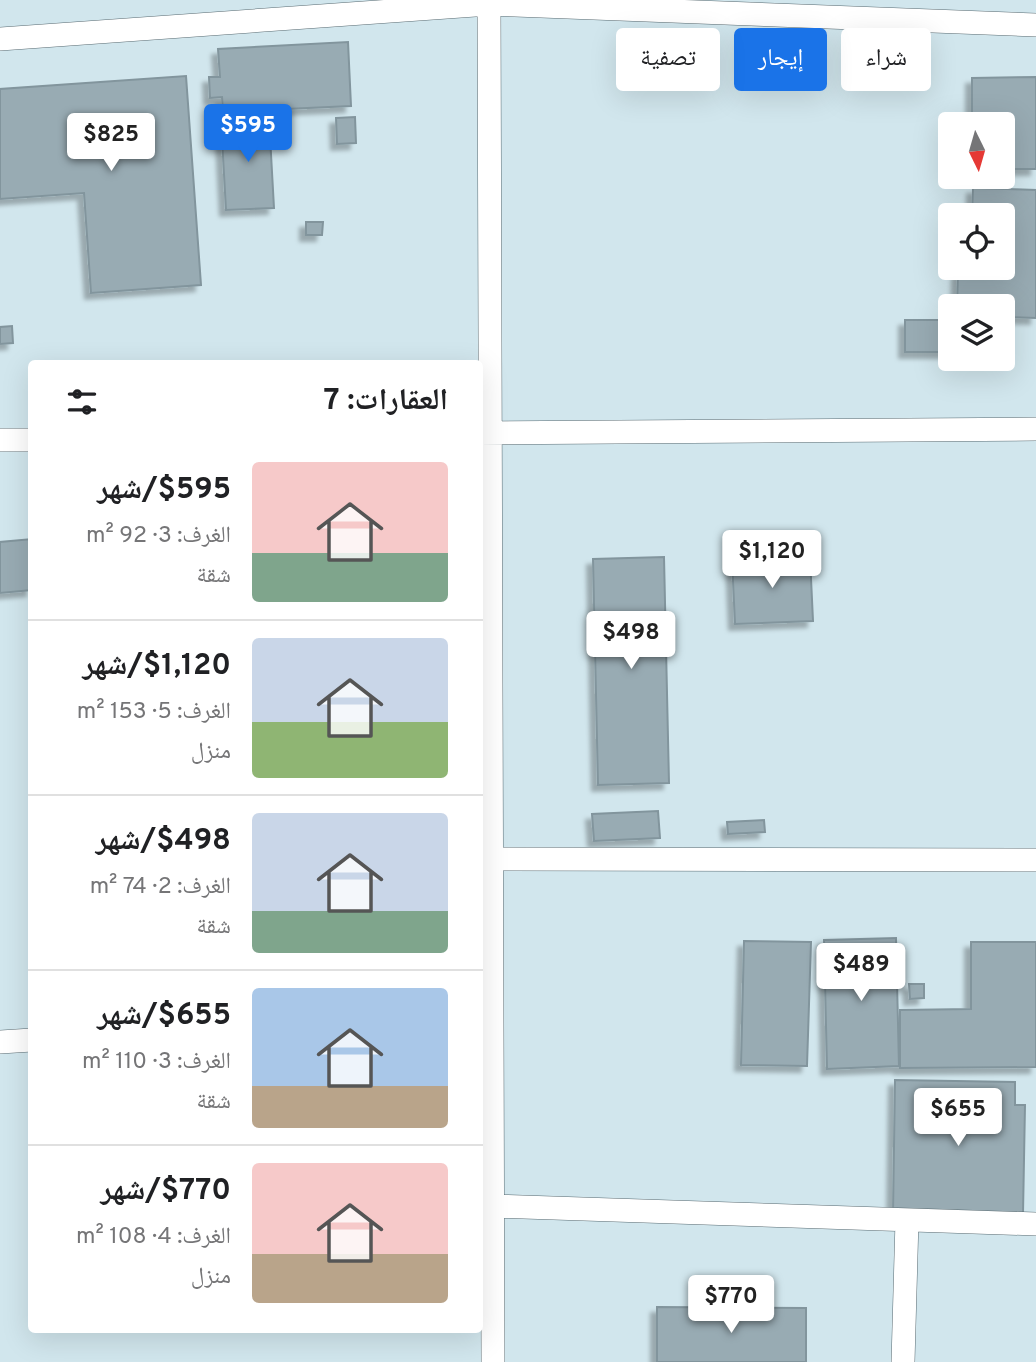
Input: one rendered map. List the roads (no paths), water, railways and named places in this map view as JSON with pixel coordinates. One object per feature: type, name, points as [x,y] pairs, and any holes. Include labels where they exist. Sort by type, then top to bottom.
[{"type":"lane","points":[[489,2],[484,433],[491,859],[485,1017],[492,1206],[492,1362]]},
{"type":"lane","points":[[0,38],[489,2],[1036,25]]},
{"type":"lane","points":[[484,433],[1036,429]]},
{"type":"lane","points":[[0,440],[28,440]]},
{"type":"lane","points":[[491,859],[1036,860]]},
{"type":"lane","points":[[0,1042],[28,1040]]},
{"type":"lane","points":[[492,1206],[1036,1224]]},
{"type":"lane","points":[[903,1362],[908,1220]]}]
